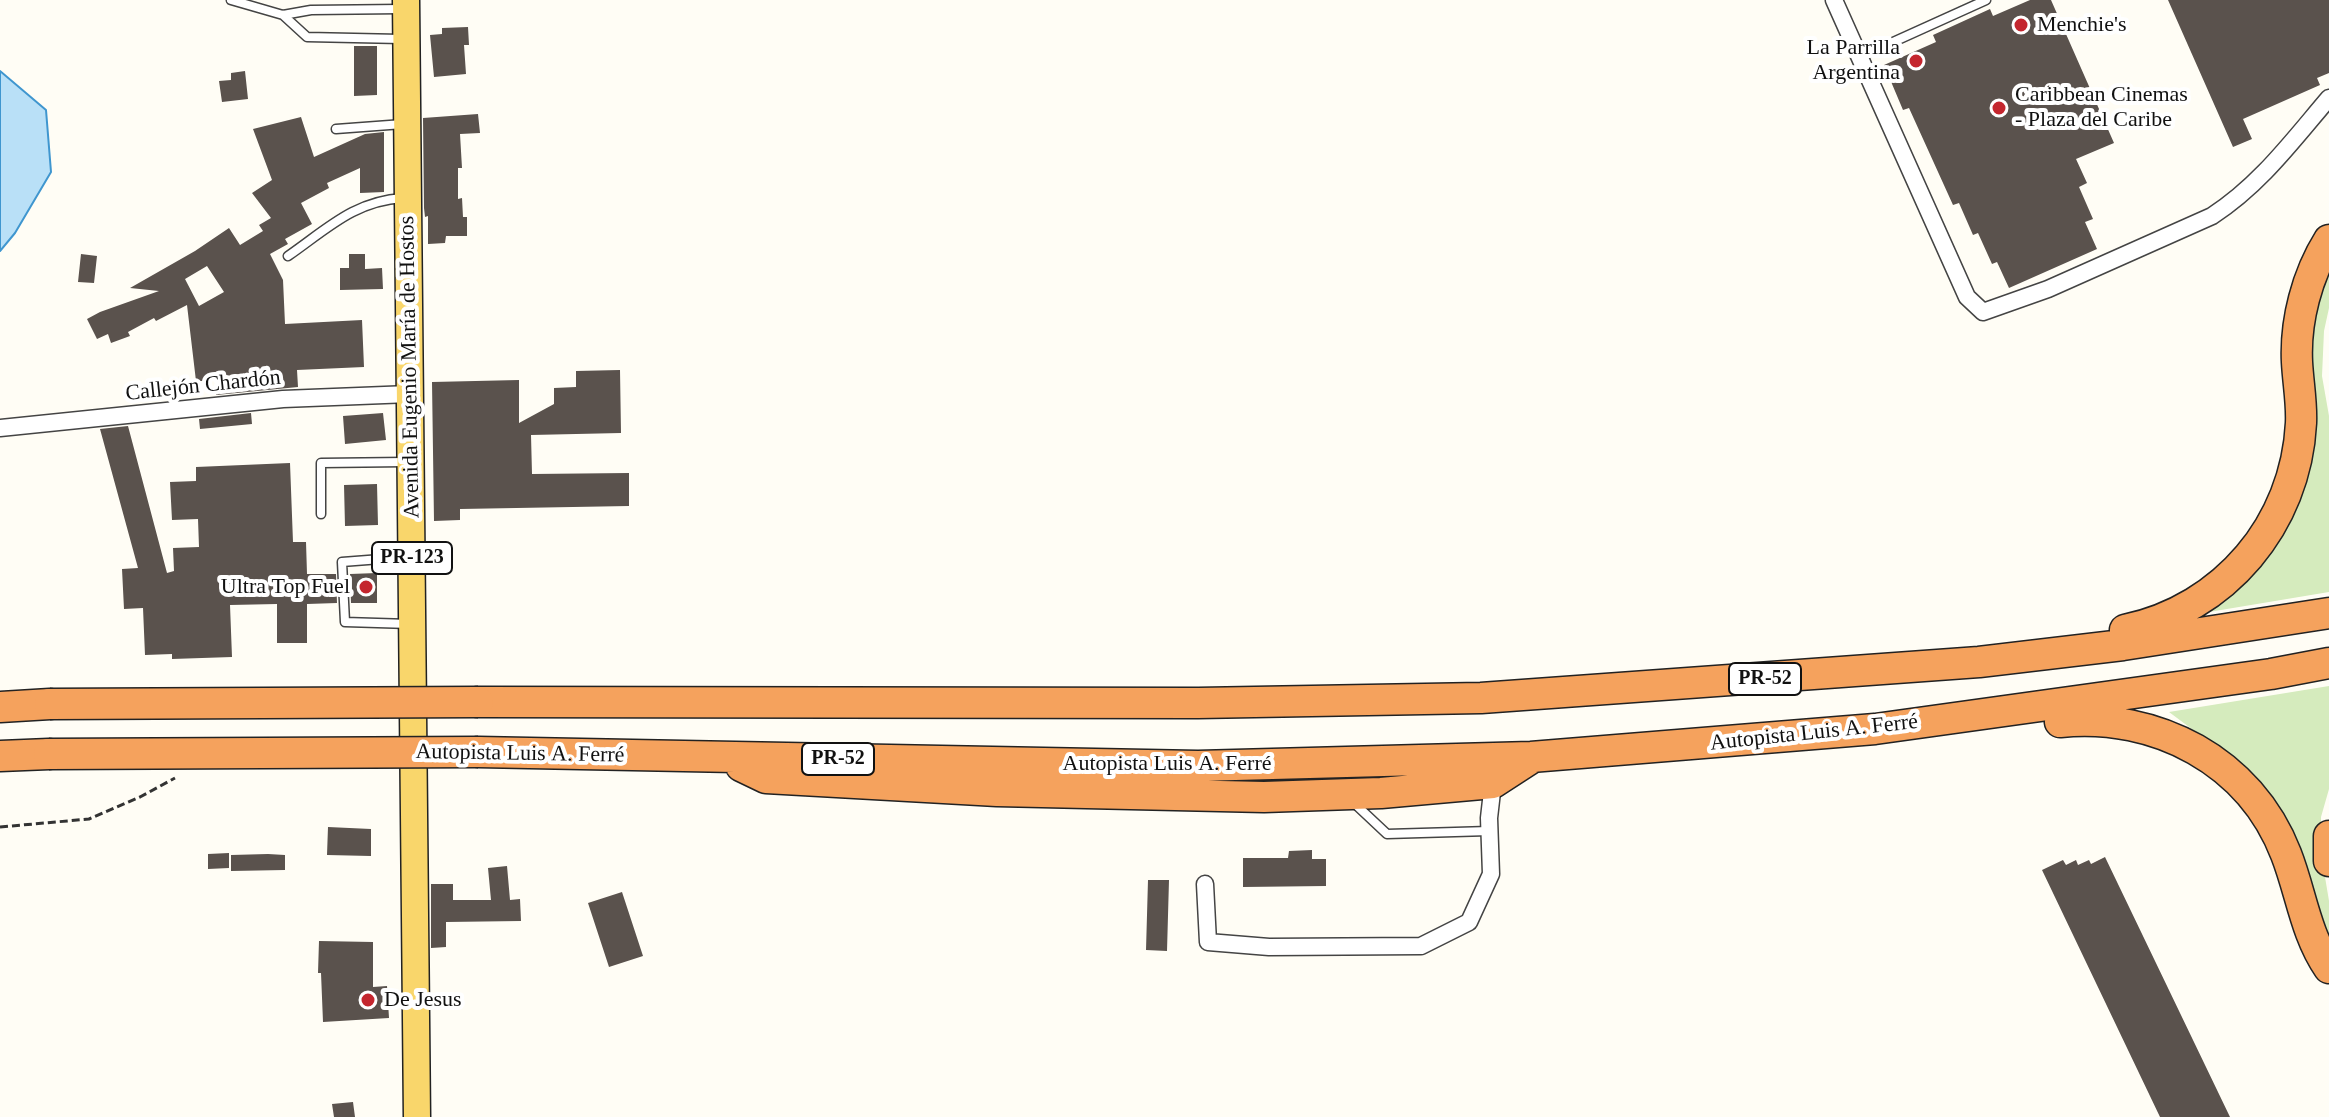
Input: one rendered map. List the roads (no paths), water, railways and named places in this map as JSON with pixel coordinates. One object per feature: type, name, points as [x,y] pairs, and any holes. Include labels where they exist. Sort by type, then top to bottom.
[{"type":"highway","points":[[1979,662],[2034,643],[2117,631],[2158,619],[2184,608],[2220,586],[2260,544],[2276,520],[2292,478],[2301,424],[2297,345],[2300,319],[2316,264],[2329,240]]},
{"type":"highway","name":"PR-52","points":[[0,707],[50,704],[478,702],[1198,703],[1481,698],[1979,662],[2123,645],[2329,613]]},
{"type":"highway","name":"Autopista Luis A. Ferré","points":[[0,756],[478,752],[1198,766],[1531,757],[1875,729],[2271,674],[2329,663]]},
{"type":"highway","points":[[1875,729],[1948,733],[2097,719],[2142,726],[2175,737],[2212,760],[2257,802],[2269,819],[2287,856],[2313,940],[2329,968]]},
{"type":"highway","points":[[721,757],[766,778],[1130,796],[1264,797],[1381,793],[1493,783],[1531,757]]},
{"type":"highway","points":[[2329,836],[2329,861]]},
{"type":"main road","name":"Avenida Eugenio María de Hostos","points":[[406,4],[417,1117]]},
{"type":"street","points":[[1834,0],[1967,297],[1983,312],[2048,289],[2212,216],[2259,180],[2329,98]]},
{"type":"street","name":"Callejón Chardón","points":[[0,428],[283,399],[410,394]]},
{"type":"street","points":[[1205,884],[1208,942],[1269,947],[1421,946],[1469,922],[1491,874],[1489,831],[1493,783]]},
{"type":"lane","points":[[231,0],[283,15],[311,10],[406,4]]},
{"type":"lane","points":[[1860,57],[1986,0]]},
{"type":"lane","points":[[283,15],[307,37],[407,39]]},
{"type":"lane","points":[[336,129],[407,124]]},
{"type":"lane","points":[[288,256],[355,209],[382,199],[408,197]]},
{"type":"lane","points":[[321,514],[321,463],[411,462]]},
{"type":"lane","points":[[412,557],[342,562],[345,622],[412,624]]},
{"type":"lane","points":[[1344,793],[1387,834],[1489,831]]},
{"type":"water","points":[[0,71],[46,110],[51,172],[15,233],[0,251]]},
{"type":"place","name":"Menchie's","points":[[2021,25]]},
{"type":"place","name":"La Parrilla Argentina","points":[[1916,61]]},
{"type":"place","name":"Caribbean Cinemas - Plaza del Caribe","points":[[1999,108]]},
{"type":"place","name":"Ultra Top Fuel","points":[[366,587]]},
{"type":"place","name":"De Jesus","points":[[368,1000]]}]
